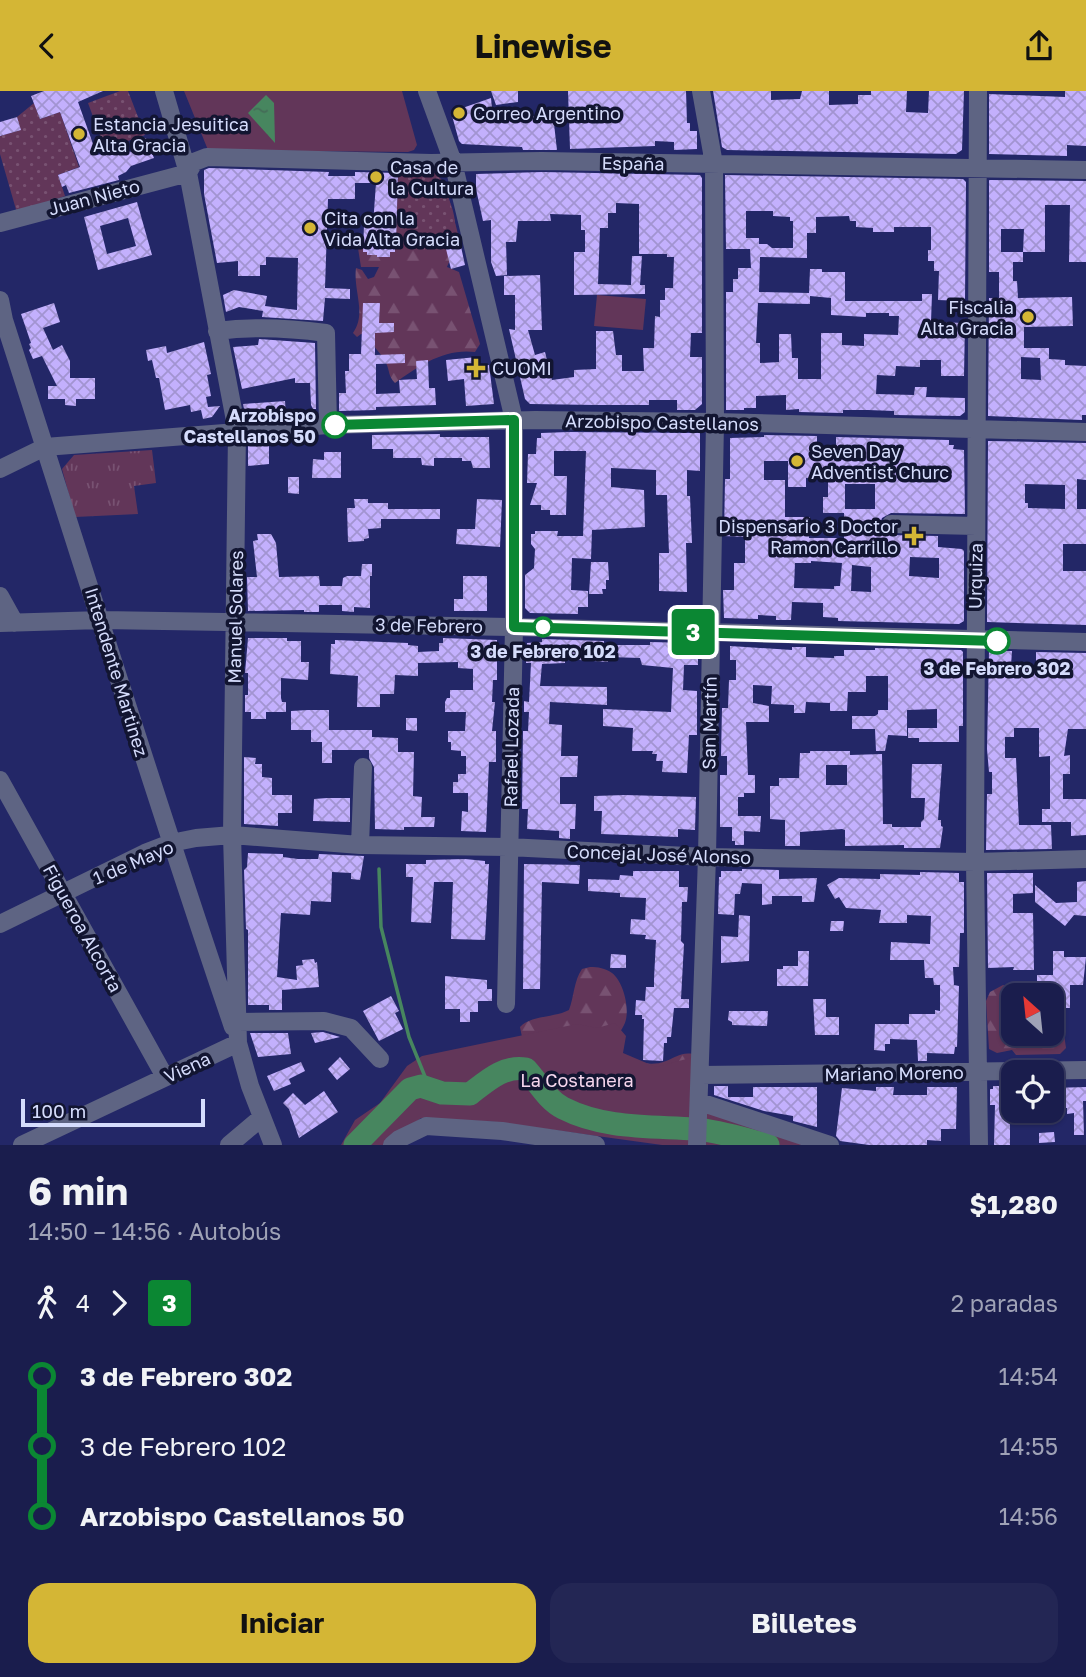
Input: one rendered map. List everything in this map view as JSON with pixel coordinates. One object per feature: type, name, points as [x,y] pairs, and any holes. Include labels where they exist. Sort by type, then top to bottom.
[{"type":"street","name":"Rafael Lozada","points":[[415,91],[433,144],[453,162]]},
{"type":"street","name":"Rafael Lozada","points":[[427,91],[453,162],[514,420],[514,627],[506,1004]]},
{"type":"street","name":"San Martín","points":[[697,1145],[707,857],[715,422],[715,164],[701,91]]},
{"type":"street","name":"Urquiza","points":[[978,91],[975,862],[979,1145]]},
{"type":"street","name":"Manuel Solares","points":[[161,97],[188,173],[237,431],[232,835],[238,1043],[261,1118],[273,1145]]},
{"type":"street","name":"España","points":[[188,173],[194,162],[207,157],[1086,170]]},
{"type":"street","name":"Juan Nieto","points":[[0,223],[188,173]]},
{"type":"street","name":"Intendente Martinez","points":[[0,300],[2,321],[102,620],[171,843],[238,1043]]},
{"type":"street","points":[[218,331],[250,326],[286,327],[326,333],[328,425]]},
{"type":"street","name":"Arzobispo Castellanos","points":[[45,447],[328,425],[514,420],[715,422],[1086,432]]},
{"type":"street","points":[[0,469],[45,447]]},
{"type":"street","points":[[891,524],[976,526]]},
{"type":"street","points":[[0,596],[8,623]]},
{"type":"street","name":"3 de Febrero","points":[[8,623],[102,620],[235,622],[1086,642]]},
{"type":"street","points":[[360,845],[363,767]]},
{"type":"street","name":"Figueroa Alcorta","points":[[0,781],[166,1077]]},
{"type":"street","name":"1 de Mayo","points":[[0,924],[171,843],[232,835]]},
{"type":"street","name":"Concejal José Alonso","points":[[232,835],[360,845],[508,847],[707,857],[975,862],[1086,859]]},
{"type":"street","points":[[238,1022],[324,1021],[351,1028],[380,1059]]},
{"type":"street","name":"Viena","points":[[22,1145],[238,1043]]},
{"type":"street","name":"Mariano Moreno","points":[[701,1075],[1086,1070]]},
{"type":"street","points":[[700,1105],[830,1145]]},
{"type":"street","points":[[229,1145],[261,1118]]},
{"type":"street","points":[[392,1145],[426,1126],[502,1138],[596,1145]]},
{"type":"green space","points":[[120,91],[128,91],[145,135],[105,149],[88,103]]},
{"type":"green space","points":[[184,91],[402,91],[417,145],[414,150],[408,152],[208,150]]},
{"type":"green space","points":[[34,103],[40,119],[60,112],[79,167],[58,175],[65,196],[17,213],[0,154],[0,136],[20,130],[17,117]]},
{"type":"green space","points":[[398,171],[435,173],[445,183],[460,242],[425,250],[414,244],[396,243]]},
{"type":"green space","points":[[445,192],[455,220],[455,239],[447,267],[459,272],[480,344],[475,352],[453,353],[432,360],[395,383],[368,334],[357,337],[353,333],[359,318],[356,268],[362,270],[368,279],[374,277],[379,267],[361,267],[358,248],[370,248],[395,217],[405,216]]},
{"type":"green space","points":[[597,295],[646,299],[643,330],[594,326]]},
{"type":"green space","points":[[152,450],[156,483],[134,486],[138,514],[75,517],[62,469],[74,455]]},
{"type":"green space","points":[[590,967],[612,973],[620,983],[625,997],[626,1019],[611,1050],[638,1062],[652,1064],[682,1054],[693,1054],[691,1077],[522,1037],[520,1027],[525,1023],[569,1010],[579,973]]},
{"type":"green space","points":[[1001,986],[1001,1047],[1064,1047],[1064,1034],[1066,1048],[1060,1054],[1016,1055],[1012,1050],[997,1053],[989,1049],[986,1001],[990,992]]},
{"type":"green space","name":"La Costanera","points":[[615,1023],[626,1036],[623,1053],[656,1067],[694,1057],[694,1099],[815,1145],[662,1145],[496,1122],[421,1118],[388,1145],[341,1145],[355,1120],[380,1103],[407,1066],[422,1056],[577,1024],[597,1028]]},
{"type":"water","points":[[266,95],[274,103],[275,143],[248,113]]},
{"type":"building","points":[[44,91],[103,91],[78,102],[97,155],[120,149],[139,154],[135,142],[146,138],[154,158],[131,166],[118,176],[119,180],[69,193],[66,185],[62,187],[58,175],[80,167],[60,112],[40,119],[31,96]]},
{"type":"building","points":[[491,91],[518,91],[518,102],[496,105]]},
{"type":"building","points":[[568,91],[686,91],[687,123],[690,123],[690,131],[697,131],[697,149],[674,150],[674,142],[655,141],[655,146],[570,149]]},
{"type":"building","points":[[713,91],[771,91],[771,100],[800,99],[802,91],[829,91],[829,105],[858,104],[858,95],[871,95],[871,91],[907,91],[906,112],[928,113],[929,91],[964,91],[962,150],[956,154],[727,150],[722,147]]},
{"type":"building","points":[[1065,91],[1086,91],[1086,146],[1067,145],[1067,156],[989,154],[989,94],[1065,97]]},
{"type":"building","points":[[491,98],[493,118],[553,115],[557,150],[523,150],[522,147],[462,144],[451,112]]},
{"type":"building","points":[[17,117],[21,130],[0,136],[0,122]]},
{"type":"building","points":[[204,170],[329,172],[328,176],[355,176],[355,199],[328,199],[325,288],[350,289],[350,299],[325,298],[323,321],[262,317],[263,311],[239,307],[226,312],[223,295],[234,290],[267,296],[265,306],[297,310],[298,258],[266,257],[266,265],[260,265],[260,276],[238,276],[238,261],[217,263],[204,194]]},
{"type":"building","points":[[355,172],[398,173],[396,243],[395,252],[390,252],[390,257],[377,257],[363,252],[364,225],[373,225],[376,183],[355,183]]},
{"type":"building","points":[[542,172],[700,175],[702,178],[702,333],[691,333],[690,357],[702,357],[702,404],[695,410],[677,410],[677,400],[649,400],[649,405],[595,405],[530,404],[525,399],[509,329],[515,330],[515,295],[504,295],[504,276],[540,275],[542,330],[528,330],[535,355],[545,352],[552,380],[574,377],[574,370],[596,369],[596,331],[613,331],[616,355],[622,355],[622,371],[644,371],[643,348],[654,348],[655,316],[660,317],[660,300],[665,300],[665,288],[673,288],[674,257],[667,257],[667,254],[639,254],[639,204],[616,203],[616,213],[608,213],[608,228],[600,228],[598,284],[631,285],[632,256],[642,256],[640,285],[645,285],[645,294],[574,295],[574,252],[585,252],[585,230],[581,230],[581,215],[550,214],[551,221],[518,221],[516,242],[506,242],[507,275],[496,276],[491,262],[491,220],[483,221],[476,189],[476,174]]},
{"type":"building","points":[[725,175],[963,179],[966,182],[965,301],[938,300],[939,271],[934,271],[934,261],[928,261],[931,227],[894,227],[894,232],[873,232],[873,228],[856,227],[856,221],[850,221],[849,216],[816,217],[816,233],[807,233],[807,258],[760,257],[759,292],[809,293],[810,269],[822,269],[822,272],[845,272],[845,301],[922,301],[922,294],[932,294],[931,322],[965,323],[964,376],[941,376],[941,360],[920,360],[920,367],[896,366],[895,376],[877,375],[876,394],[914,395],[915,387],[927,387],[926,397],[965,398],[965,412],[960,416],[894,415],[894,411],[868,410],[843,410],[843,413],[799,412],[799,409],[786,410],[786,395],[756,396],[756,408],[726,410],[726,292],[733,292],[733,279],[738,279],[738,268],[751,268],[750,249],[726,249]],"holes":[[[746,211],[773,211],[773,216],[790,217],[790,221],[793,221],[793,248],[772,248],[767,244],[759,244],[759,238],[746,238]],[[810,296],[831,298],[831,315],[866,317],[866,313],[889,313],[889,316],[899,316],[898,335],[864,334],[864,346],[842,345],[842,333],[821,333],[821,379],[798,379],[798,358],[792,358],[791,334],[779,334],[779,362],[760,363],[760,343],[756,343],[758,303],[810,304]]]},
{"type":"building","points":[[989,180],[1086,181],[1086,262],[1069,262],[1070,205],[1045,205],[1045,252],[1023,252],[1023,262],[1013,262],[1013,281],[1017,281],[1018,298],[1072,297],[1073,326],[1024,327],[1024,348],[1049,348],[1049,359],[1065,360],[1065,365],[1086,366],[1086,415],[1082,415],[1082,420],[988,416],[989,298],[999,298],[999,272],[989,272]],"holes":[[[1001,229],[1024,229],[1023,252],[1001,252]],[[1021,357],[1040,358],[1041,380],[1021,379]]]},
{"type":"building","points":[[137,202],[152,255],[98,270],[84,217]],"holes":[[[128,218],[136,246],[107,254],[100,226]]]},
{"type":"building","points":[[460,242],[465,265],[451,269],[445,245]]},
{"type":"building","points":[[54,303],[60,322],[43,328],[53,350],[62,345],[70,361],[70,378],[95,378],[95,399],[76,399],[76,406],[65,405],[65,399],[48,399],[48,386],[57,386],[42,356],[33,359],[29,350],[31,343],[21,314]]},
{"type":"building","points":[[363,303],[380,303],[379,323],[394,323],[394,332],[375,333],[375,355],[405,354],[405,363],[376,364],[376,394],[400,393],[399,380],[417,379],[416,361],[428,360],[429,388],[435,388],[436,405],[339,411],[339,393],[346,393],[345,371],[349,371],[349,354],[361,354]]},
{"type":"building","points":[[259,339],[315,343],[316,409],[311,405],[310,383],[295,383],[295,378],[242,389],[233,347],[258,345]]},
{"type":"building","points":[[204,342],[211,374],[207,375],[211,396],[206,397],[208,407],[220,406],[212,417],[203,419],[201,410],[191,412],[190,405],[165,410],[159,378],[156,378],[152,360],[148,361],[146,350],[166,346],[167,353]]},
{"type":"building","points":[[477,357],[478,366],[489,365],[494,404],[466,406],[464,379],[448,381],[446,360]]},
{"type":"building","points":[[285,401],[286,414],[248,417],[243,404]]},
{"type":"building","points":[[541,433],[700,433],[700,471],[687,470],[692,543],[686,543],[687,592],[659,591],[659,553],[669,553],[667,495],[656,495],[656,470],[611,468],[611,487],[644,490],[645,527],[592,530],[591,559],[572,558],[571,590],[588,591],[588,607],[578,607],[578,614],[530,613],[525,608],[525,575],[534,568],[535,549],[531,544],[531,534],[535,534],[535,531],[558,531],[557,536],[583,536],[586,451],[554,451],[554,476],[567,476],[566,515],[550,515],[550,510],[541,510],[541,505],[530,505],[537,483],[527,483],[528,454],[536,454],[537,438],[541,438]]},
{"type":"building","points":[[440,434],[440,437],[489,437],[490,468],[473,468],[471,461],[462,461],[462,458],[434,458],[434,466],[422,465],[421,458],[393,458],[393,449],[372,449],[372,435]]},
{"type":"building","points":[[817,436],[817,457],[836,458],[836,437],[949,440],[949,445],[954,445],[953,449],[964,450],[965,514],[891,513],[882,518],[880,524],[881,530],[890,535],[938,536],[938,547],[964,551],[964,621],[959,624],[838,621],[838,618],[823,617],[823,603],[792,602],[791,620],[776,620],[776,616],[758,615],[758,619],[724,618],[723,590],[734,590],[734,563],[745,563],[745,537],[724,536],[725,479],[730,479],[730,438]],"holes":[[[764,461],[788,461],[788,487],[806,487],[806,478],[828,479],[828,497],[823,497],[823,513],[844,513],[844,538],[809,538],[810,517],[785,517],[785,480],[764,480]],[[845,484],[875,484],[875,509],[845,509]],[[910,557],[939,558],[939,578],[909,576]],[[795,563],[842,563],[840,586],[834,586],[834,589],[794,588]],[[852,565],[871,567],[871,592],[851,591]]]},
{"type":"building","points":[[988,441],[1086,443],[1086,480],[1077,479],[1077,509],[1086,509],[1086,544],[1063,544],[1063,571],[1086,571],[1086,625],[987,622]],"holes":[[[1025,484],[1065,485],[1065,509],[1028,508],[1028,503],[1025,503]]]},
{"type":"building","points":[[248,445],[269,445],[269,464],[248,466]]},
{"type":"building","points":[[324,452],[341,452],[341,478],[312,478],[313,459],[324,460]]},
{"type":"building","points":[[288,477],[299,477],[299,494],[288,493]]},
{"type":"building","points":[[354,499],[368,499],[368,503],[388,503],[388,509],[440,509],[440,519],[381,519],[381,528],[368,529],[369,538],[348,542],[347,508],[355,508]]},
{"type":"building","points":[[477,499],[502,500],[500,547],[456,544],[457,529],[475,529]]},
{"type":"building","points":[[257,534],[271,534],[276,543],[279,577],[319,576],[320,586],[342,586],[343,578],[347,576],[370,576],[370,608],[354,607],[354,612],[342,611],[342,605],[319,605],[319,612],[248,611],[247,577],[257,577],[253,541],[258,540]]},
{"type":"building","points":[[591,562],[608,562],[609,580],[606,580],[606,589],[602,589],[603,594],[589,594]]},
{"type":"building","points":[[362,564],[372,564],[372,576],[361,576]]},
{"type":"building","points":[[463,576],[487,576],[487,611],[454,611],[454,599],[463,599]]},
{"type":"building","points":[[248,638],[287,638],[287,641],[301,641],[301,662],[309,662],[308,680],[281,678],[281,698],[282,702],[286,702],[286,712],[266,712],[266,719],[251,719],[251,712],[245,712],[245,695],[248,695],[248,673],[245,673]]},
{"type":"building","points":[[443,638],[497,640],[497,680],[493,680],[492,702],[495,702],[492,731],[496,731],[496,762],[489,762],[486,832],[461,831],[462,811],[468,812],[468,793],[453,793],[453,782],[458,782],[458,774],[466,774],[466,756],[461,756],[461,751],[451,750],[448,731],[465,731],[466,712],[445,712],[445,702],[450,698],[450,690],[473,690],[473,669],[458,668],[458,662],[418,663],[418,676],[395,675],[394,694],[380,694],[380,707],[357,707],[358,676],[330,674],[331,644],[335,644],[335,640],[408,643],[418,646],[418,652],[439,651],[439,643],[443,643]]},
{"type":"building","points":[[542,639],[604,641],[604,645],[693,643],[698,648],[698,665],[684,665],[683,690],[697,691],[697,735],[689,735],[687,773],[662,772],[663,761],[656,761],[657,754],[652,754],[653,751],[632,751],[633,728],[603,726],[603,709],[671,712],[673,668],[642,665],[640,658],[608,657],[608,662],[565,659],[565,663],[542,664],[540,686],[607,687],[607,705],[550,702],[549,724],[562,725],[561,756],[578,756],[577,777],[560,777],[560,804],[576,804],[575,829],[570,829],[570,839],[559,838],[559,831],[527,829],[528,809],[522,809],[523,731],[528,731],[529,712],[524,712],[524,701],[529,702],[531,663],[526,663],[527,643],[542,642]]},
{"type":"building","points":[[730,646],[792,650],[792,647],[806,647],[806,657],[834,658],[844,656],[844,650],[875,648],[961,650],[963,726],[959,726],[959,742],[919,742],[919,738],[908,738],[908,728],[937,728],[937,709],[907,710],[907,736],[888,735],[885,751],[876,751],[875,729],[852,729],[852,716],[875,716],[878,710],[888,710],[888,676],[866,676],[866,692],[848,692],[847,711],[830,711],[830,703],[806,702],[805,713],[794,713],[794,705],[771,704],[772,686],[753,685],[753,703],[769,706],[769,722],[746,722],[748,775],[755,775],[755,793],[744,793],[744,797],[738,797],[738,816],[761,816],[760,832],[744,831],[744,845],[735,845],[735,841],[732,841],[732,827],[720,827],[720,775],[727,775],[727,756],[721,756],[722,708],[728,708],[729,680],[736,680],[736,660],[730,660]]},
{"type":"building","points":[[989,651],[1012,651],[1011,666],[1036,667],[1036,652],[1086,653],[1086,729],[1068,729],[1064,756],[1070,755],[1070,774],[1063,774],[1063,799],[1086,799],[1086,835],[1071,836],[1071,822],[1042,822],[1042,809],[1050,809],[1050,756],[1039,757],[1039,728],[1014,728],[1014,737],[1005,737],[1005,758],[1016,758],[1019,825],[1051,825],[1052,849],[986,850],[987,794],[992,794],[992,772],[989,772],[987,749]]},
{"type":"building","points":[[329,710],[329,730],[372,730],[372,737],[398,738],[398,752],[414,752],[413,796],[422,797],[421,817],[435,817],[434,827],[375,829],[374,767],[369,758],[369,750],[332,750],[332,763],[322,763],[322,742],[311,742],[311,730],[291,730],[291,711]]},
{"type":"building","points":[[406,718],[417,718],[417,731],[406,730]]},
{"type":"building","points":[[850,751],[850,755],[882,754],[883,824],[892,824],[892,827],[921,827],[924,819],[925,798],[911,798],[912,764],[942,764],[938,820],[941,820],[943,827],[940,848],[904,848],[904,845],[845,846],[845,830],[842,829],[800,832],[800,846],[785,846],[785,820],[770,819],[770,786],[779,786],[779,778],[799,778],[800,753]],"holes":[[[826,765],[847,765],[847,785],[826,785]]]},
{"type":"building","points":[[244,757],[256,758],[255,764],[262,764],[262,777],[272,778],[272,795],[292,795],[292,813],[278,813],[278,826],[244,824]]},
{"type":"building","points":[[594,796],[696,797],[695,830],[678,829],[678,837],[601,834],[602,811],[594,811]]},
{"type":"building","points":[[350,798],[350,822],[313,821],[314,799]]},
{"type":"building","points":[[248,853],[283,854],[283,857],[298,859],[318,859],[319,854],[364,856],[360,880],[351,879],[351,873],[332,872],[331,902],[311,901],[310,915],[281,913],[277,977],[297,980],[296,966],[303,965],[302,960],[314,959],[315,963],[317,962],[319,987],[282,990],[282,1010],[269,1010],[269,1005],[248,1005],[248,930],[244,870],[247,867]]},
{"type":"building","points":[[426,860],[485,861],[485,864],[489,864],[485,940],[451,939],[453,882],[434,882],[431,923],[411,922],[413,877],[406,877],[406,864],[426,864]]},
{"type":"building","points":[[524,864],[580,865],[579,884],[542,882],[540,989],[523,989]]},
{"type":"building","points":[[779,870],[779,879],[817,878],[814,902],[802,902],[802,896],[772,896],[772,904],[762,905],[762,884],[742,883],[740,894],[735,894],[734,915],[718,914],[721,871]]},
{"type":"building","points":[[633,871],[679,871],[679,887],[688,887],[687,902],[682,902],[681,941],[684,944],[681,999],[689,999],[689,1008],[674,1008],[671,1037],[667,1037],[667,1043],[664,1043],[663,1061],[643,1060],[644,1019],[642,1015],[635,1015],[636,1000],[645,1001],[646,987],[654,987],[656,940],[645,939],[646,935],[630,934],[631,919],[645,920],[646,898],[620,897],[620,893],[588,891],[588,879],[619,880],[620,875],[633,876]]},
{"type":"building","points":[[920,872],[959,873],[959,882],[964,882],[964,933],[960,933],[959,967],[953,967],[954,985],[959,986],[957,1047],[954,1054],[927,1053],[927,1061],[918,1061],[917,1040],[890,1039],[890,1044],[885,1044],[885,1051],[874,1050],[875,1024],[909,1024],[909,1014],[935,1014],[935,1010],[940,1011],[940,985],[934,985],[933,978],[925,978],[924,960],[890,960],[891,942],[930,944],[931,916],[907,915],[907,923],[879,923],[881,910],[846,908],[839,897],[835,899],[827,885],[839,878],[880,879],[880,874],[920,875]]},
{"type":"building","points":[[987,873],[1033,873],[1033,893],[1013,894],[1013,913],[1033,913],[1034,970],[1013,970],[1014,967],[988,968]]},
{"type":"building","points":[[1086,881],[1086,916],[1074,915],[1065,926],[1035,902],[1035,885],[1056,903],[1077,902],[1077,882]]},
{"type":"building","points":[[739,915],[750,916],[749,961],[721,963],[721,936],[738,937]]},
{"type":"building","points":[[831,921],[844,921],[843,931],[830,931]]},
{"type":"building","points":[[798,951],[809,951],[808,986],[777,986],[777,969],[783,969],[783,966],[798,966]]},
{"type":"building","points":[[1053,951],[1064,951],[1064,957],[1086,957],[1083,985],[1070,985],[1070,1008],[1064,1008],[1064,983],[1037,983],[1037,975],[1053,975]]},
{"type":"building","points":[[611,954],[626,955],[626,968],[610,968]]},
{"type":"building","points":[[445,976],[487,980],[487,989],[492,989],[492,1001],[478,1001],[478,1012],[470,1012],[470,1022],[460,1022],[460,1009],[445,1009]]},
{"type":"building","points":[[391,996],[399,1011],[395,1013],[403,1029],[379,1041],[363,1011]]},
{"type":"building","points":[[813,999],[826,999],[826,1017],[839,1017],[839,1035],[815,1035]]},
{"type":"building","points":[[729,1011],[768,1011],[767,1026],[732,1025],[728,1020]]},
{"type":"building","points":[[323,1032],[340,1037],[315,1043],[311,1033]]},
{"type":"building","points":[[250,1033],[288,1033],[291,1054],[258,1057]]},
{"type":"building","points":[[340,1057],[350,1069],[337,1080],[328,1069]]},
{"type":"building","points":[[301,1062],[305,1071],[289,1079],[291,1084],[274,1091],[267,1076]]},
{"type":"building","points":[[714,1086],[728,1086],[728,1097],[753,1097],[753,1087],[817,1087],[817,1127],[793,1121],[793,1116],[764,1111],[714,1095]]},
{"type":"building","points":[[993,1086],[1001,1086],[1001,1123],[1010,1123],[1010,1145],[994,1145],[995,1105],[990,1105],[990,1089],[993,1089]]},
{"type":"building","points":[[876,1087],[894,1087],[893,1095],[927,1095],[927,1087],[957,1087],[956,1129],[941,1129],[941,1141],[927,1140],[927,1145],[869,1145],[840,1141],[836,1136],[842,1088],[876,1091]]},
{"type":"building","points":[[1086,1087],[1086,1101],[1083,1101],[1084,1135],[1074,1135],[1074,1113],[1067,1114],[1067,1108],[1064,1108],[1064,1088]]},
{"type":"building","points":[[324,1091],[338,1112],[299,1138],[289,1109],[283,1103],[293,1093],[305,1105]]},
{"type":"building","points":[[1054,1132],[1055,1142],[1039,1143],[1039,1133]]},
{"type":"waterway","points":[[379,869],[381,927],[409,1037],[430,1089]]},
{"type":"waterway","points":[[355,1145],[410,1089],[421,1086],[442,1093],[470,1094],[496,1075],[518,1068],[526,1069],[557,1105],[595,1120],[704,1130],[768,1145]]},
{"type":"bus line","name":"3","points":[[335,425],[514,420],[514,627],[997,641]]},
{"type":"place","name":"Correo Argentino","points":[[459,113]]},
{"type":"place","name":"Estancia Jesuitica Alta Gracia","points":[[79,134]]},
{"type":"place","name":"Casa de la Cultura","points":[[376,177]]},
{"type":"place","name":"Cita con la Vida Alta Gracia","points":[[310,228]]},
{"type":"place","name":"Fiscalia Alta Gracia","points":[[1028,317]]},
{"type":"place","name":"CUOMI","points":[[476,368]]},
{"type":"place","name":"Arzobispo Castellanos 50","points":[[335,425]]},
{"type":"place","name":"Seven Day Adventist Churc","points":[[797,461]]},
{"type":"place","name":"Dispensario 3 Doctor Ramon Carrillo","points":[[914,536]]},
{"type":"place","name":"3 de Febrero 102","points":[[543,627]]},
{"type":"place","name":"3 de Febrero 302","points":[[997,641]]}]
